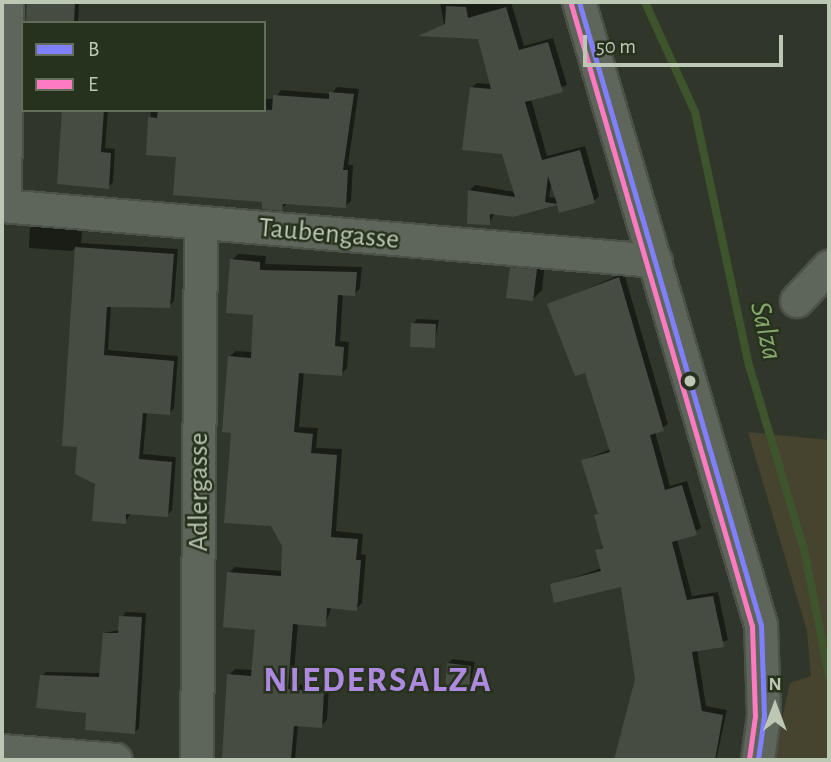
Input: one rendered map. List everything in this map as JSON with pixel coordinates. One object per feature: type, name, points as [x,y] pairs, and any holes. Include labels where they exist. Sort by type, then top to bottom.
[{"type":"street","points":[[3,206],[7,2]]},
{"type":"street","points":[[579,2],[761,625],[764,716],[758,760]]},
{"type":"street","name":"Taubengasse","points":[[3,206],[656,261]]},
{"type":"street","name":"Adlergasse","points":[[197,760],[201,224]]},
{"type":"street","points":[[797,301],[829,267]]},
{"type":"street","points":[[2,751],[116,760]]},
{"type":"shaded area","points":[[748,432],[829,440],[829,760],[773,760],[790,683],[811,676],[807,631]]},
{"type":"building","points":[[27,2],[75,2],[74,21],[26,21]]},
{"type":"building","points":[[446,6],[466,7],[468,18],[506,7],[519,50],[548,42],[563,92],[525,102],[542,160],[580,150],[595,203],[559,213],[557,205],[513,217],[490,214],[490,225],[467,224],[468,190],[515,197],[502,154],[462,150],[470,87],[491,89],[478,39],[418,36],[445,24]],"holes":[[[548,176],[557,204],[545,202]]]},
{"type":"building","points":[[329,92],[354,94],[343,170],[348,170],[346,208],[283,204],[282,211],[262,209],[262,202],[173,195],[176,157],[146,155],[148,117],[157,118],[158,112],[266,112],[272,110],[273,95],[329,99]]},
{"type":"building","points":[[62,112],[104,112],[101,152],[111,153],[109,189],[57,184]]},
{"type":"building","points":[[75,247],[174,254],[170,308],[107,307],[104,355],[174,361],[170,415],[143,413],[139,459],[172,462],[168,517],[126,514],[126,524],[92,521],[95,484],[75,474],[77,447],[62,446]]},
{"type":"building","points":[[230,259],[260,262],[260,270],[357,272],[355,296],[338,295],[335,346],[344,347],[342,376],[299,373],[294,432],[313,434],[311,453],[337,455],[331,537],[358,539],[356,560],[361,560],[357,611],[327,608],[326,627],[293,624],[288,689],[324,692],[322,728],[294,726],[291,759],[222,760],[227,674],[251,676],[255,630],[223,627],[227,572],[281,576],[282,546],[271,526],[224,523],[231,433],[222,432],[228,356],[251,358],[253,315],[226,313]]},
{"type":"building","points":[[510,267],[537,269],[533,301],[506,298]]},
{"type":"building","points":[[619,277],[664,431],[650,435],[665,490],[682,485],[697,535],[672,542],[687,600],[713,596],[724,647],[692,652],[702,711],[723,715],[715,760],[614,760],[635,679],[621,587],[554,603],[550,584],[601,571],[595,550],[603,548],[594,515],[598,514],[581,460],[610,452],[585,373],[575,376],[547,304]]},
{"type":"building","points":[[411,323],[436,324],[435,348],[410,347]]},
{"type":"building","points":[[119,616],[142,617],[135,734],[85,730],[86,713],[36,708],[40,675],[99,677],[103,633],[118,633]]},
{"type":"building","points":[[447,663],[471,666],[469,693],[445,691]]},
{"type":"waterway","name":"Salza","points":[[645,2],[695,112],[749,365],[805,553],[829,676]]},
{"type":"transit line","name":"B","points":[[579,2],[761,625],[764,716],[758,760]]},
{"type":"transit line","name":"E","points":[[571,4],[752,626],[755,716],[749,759]]},
{"type":"district","name":"NIEDERSALZA","points":[[378,681]]}]
